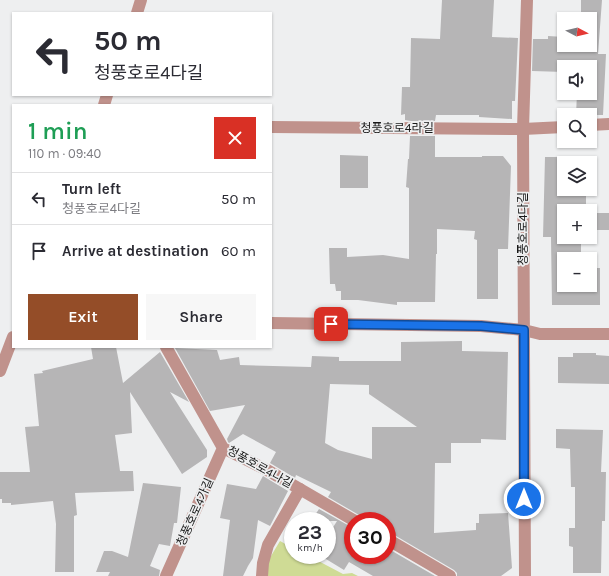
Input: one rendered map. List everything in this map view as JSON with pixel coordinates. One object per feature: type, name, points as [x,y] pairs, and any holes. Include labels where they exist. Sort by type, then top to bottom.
[{"type":"street","points":[[136,12],[141,0]]},
{"type":"street","points":[[523,129],[527,0]]},
{"type":"street","points":[[597,125],[609,124]]},
{"type":"street","name":"청풍호로4라길","points":[[272,127],[523,129],[557,127]]},
{"type":"street","name":"청풍호로4다길","points":[[523,129],[524,330]]},
{"type":"street","points":[[272,323],[481,326],[524,330],[540,334],[609,334]]},
{"type":"street","points":[[524,330],[525,576]]},
{"type":"street","points":[[0,370],[12,340]]},
{"type":"street","name":"청풍호로4나길","points":[[167,348],[223,448],[267,470],[344,515]]},
{"type":"street","name":"청풍호로4가길","points":[[166,576],[223,448]]},
{"type":"street","points":[[262,576],[263,563],[268,546],[300,489]]},
{"type":"street","points":[[396,545],[450,576]]},
{"type":"green space","points":[[280,541],[284,543],[284,564],[324,564],[343,574],[352,573],[358,576],[267,576],[268,561]]},
{"type":"building","points":[[442,0],[494,0],[492,37],[518,38],[515,101],[512,101],[512,119],[479,117],[479,115],[436,115],[435,121],[411,121],[405,120],[405,114],[401,115],[402,87],[410,87],[411,38],[440,39]]},
{"type":"building","points":[[581,0],[602,0],[598,54],[606,54],[603,115],[597,115],[597,108],[576,108],[577,100],[597,100],[597,60],[557,60],[557,72],[532,71],[533,39],[548,39],[548,36],[557,37],[557,52],[597,52],[597,12],[581,12]]},
{"type":"building","points":[[410,136],[435,136],[435,157],[503,156],[511,166],[508,249],[498,249],[498,299],[477,299],[477,240],[474,239],[475,231],[437,229],[435,302],[397,302],[397,305],[358,300],[341,300],[341,291],[336,291],[335,284],[330,284],[329,248],[347,248],[347,257],[383,255],[409,259],[409,188],[406,187]]},
{"type":"building","points":[[340,155],[368,156],[368,188],[340,188]]},
{"type":"building","points":[[545,157],[557,157],[557,196],[586,196],[586,204],[557,204],[557,244],[581,244],[581,252],[557,252],[557,292],[597,292],[597,268],[600,268],[600,305],[552,305],[551,237],[543,237]]},
{"type":"building","points":[[597,213],[609,213],[609,230],[597,230]]},
{"type":"building","points":[[462,341],[462,351],[508,352],[506,440],[481,439],[481,443],[451,443],[451,463],[435,463],[434,533],[476,530],[476,523],[479,523],[479,514],[508,513],[512,568],[501,576],[457,576],[457,573],[454,570],[396,536],[396,512],[354,512],[328,497],[331,492],[296,475],[295,478],[270,463],[276,452],[243,434],[229,443],[227,439],[245,405],[210,411],[175,348],[217,350],[220,360],[239,357],[240,365],[311,367],[312,356],[339,357],[339,361],[401,361],[401,342]],"holes":[[[330,384],[369,385],[369,394],[417,427],[372,427],[372,459],[338,450],[325,443]]]},
{"type":"building","points":[[91,348],[116,348],[123,383],[160,352],[189,402],[170,392],[207,450],[207,457],[182,474],[130,392],[132,433],[115,435],[120,471],[133,471],[134,491],[75,493],[77,515],[74,516],[74,572],[55,572],[56,524],[53,501],[11,505],[11,503],[2,503],[2,499],[0,499],[0,472],[30,472],[25,427],[39,426],[34,374],[43,373],[42,371],[93,359]]},
{"type":"building","points":[[573,353],[596,353],[596,355],[609,356],[609,384],[558,383],[558,357],[573,357]]},
{"type":"building","points":[[556,429],[603,430],[601,472],[606,472],[605,521],[602,521],[601,573],[573,573],[573,547],[569,546],[569,528],[575,528],[575,487],[571,487],[570,449],[556,448]]},
{"type":"building","points":[[263,476],[288,491],[270,526],[258,520],[253,558],[243,576],[223,576],[230,520],[220,518],[227,484],[256,489]]},
{"type":"building","points":[[143,483],[181,487],[177,523],[174,523],[170,546],[159,544],[150,566],[160,570],[159,576],[108,576],[110,572],[96,572],[104,551],[112,551],[128,557]]},
{"type":"building","points":[[319,509],[324,512],[317,512]]},
{"type":"building","points":[[336,518],[344,523],[344,564],[348,564],[344,570],[334,564],[336,564]]},
{"type":"building","points":[[396,553],[435,576],[373,576],[352,564],[396,564]]},
{"type":"route","points":[[331,324],[481,326],[524,330],[524,499]]}]
